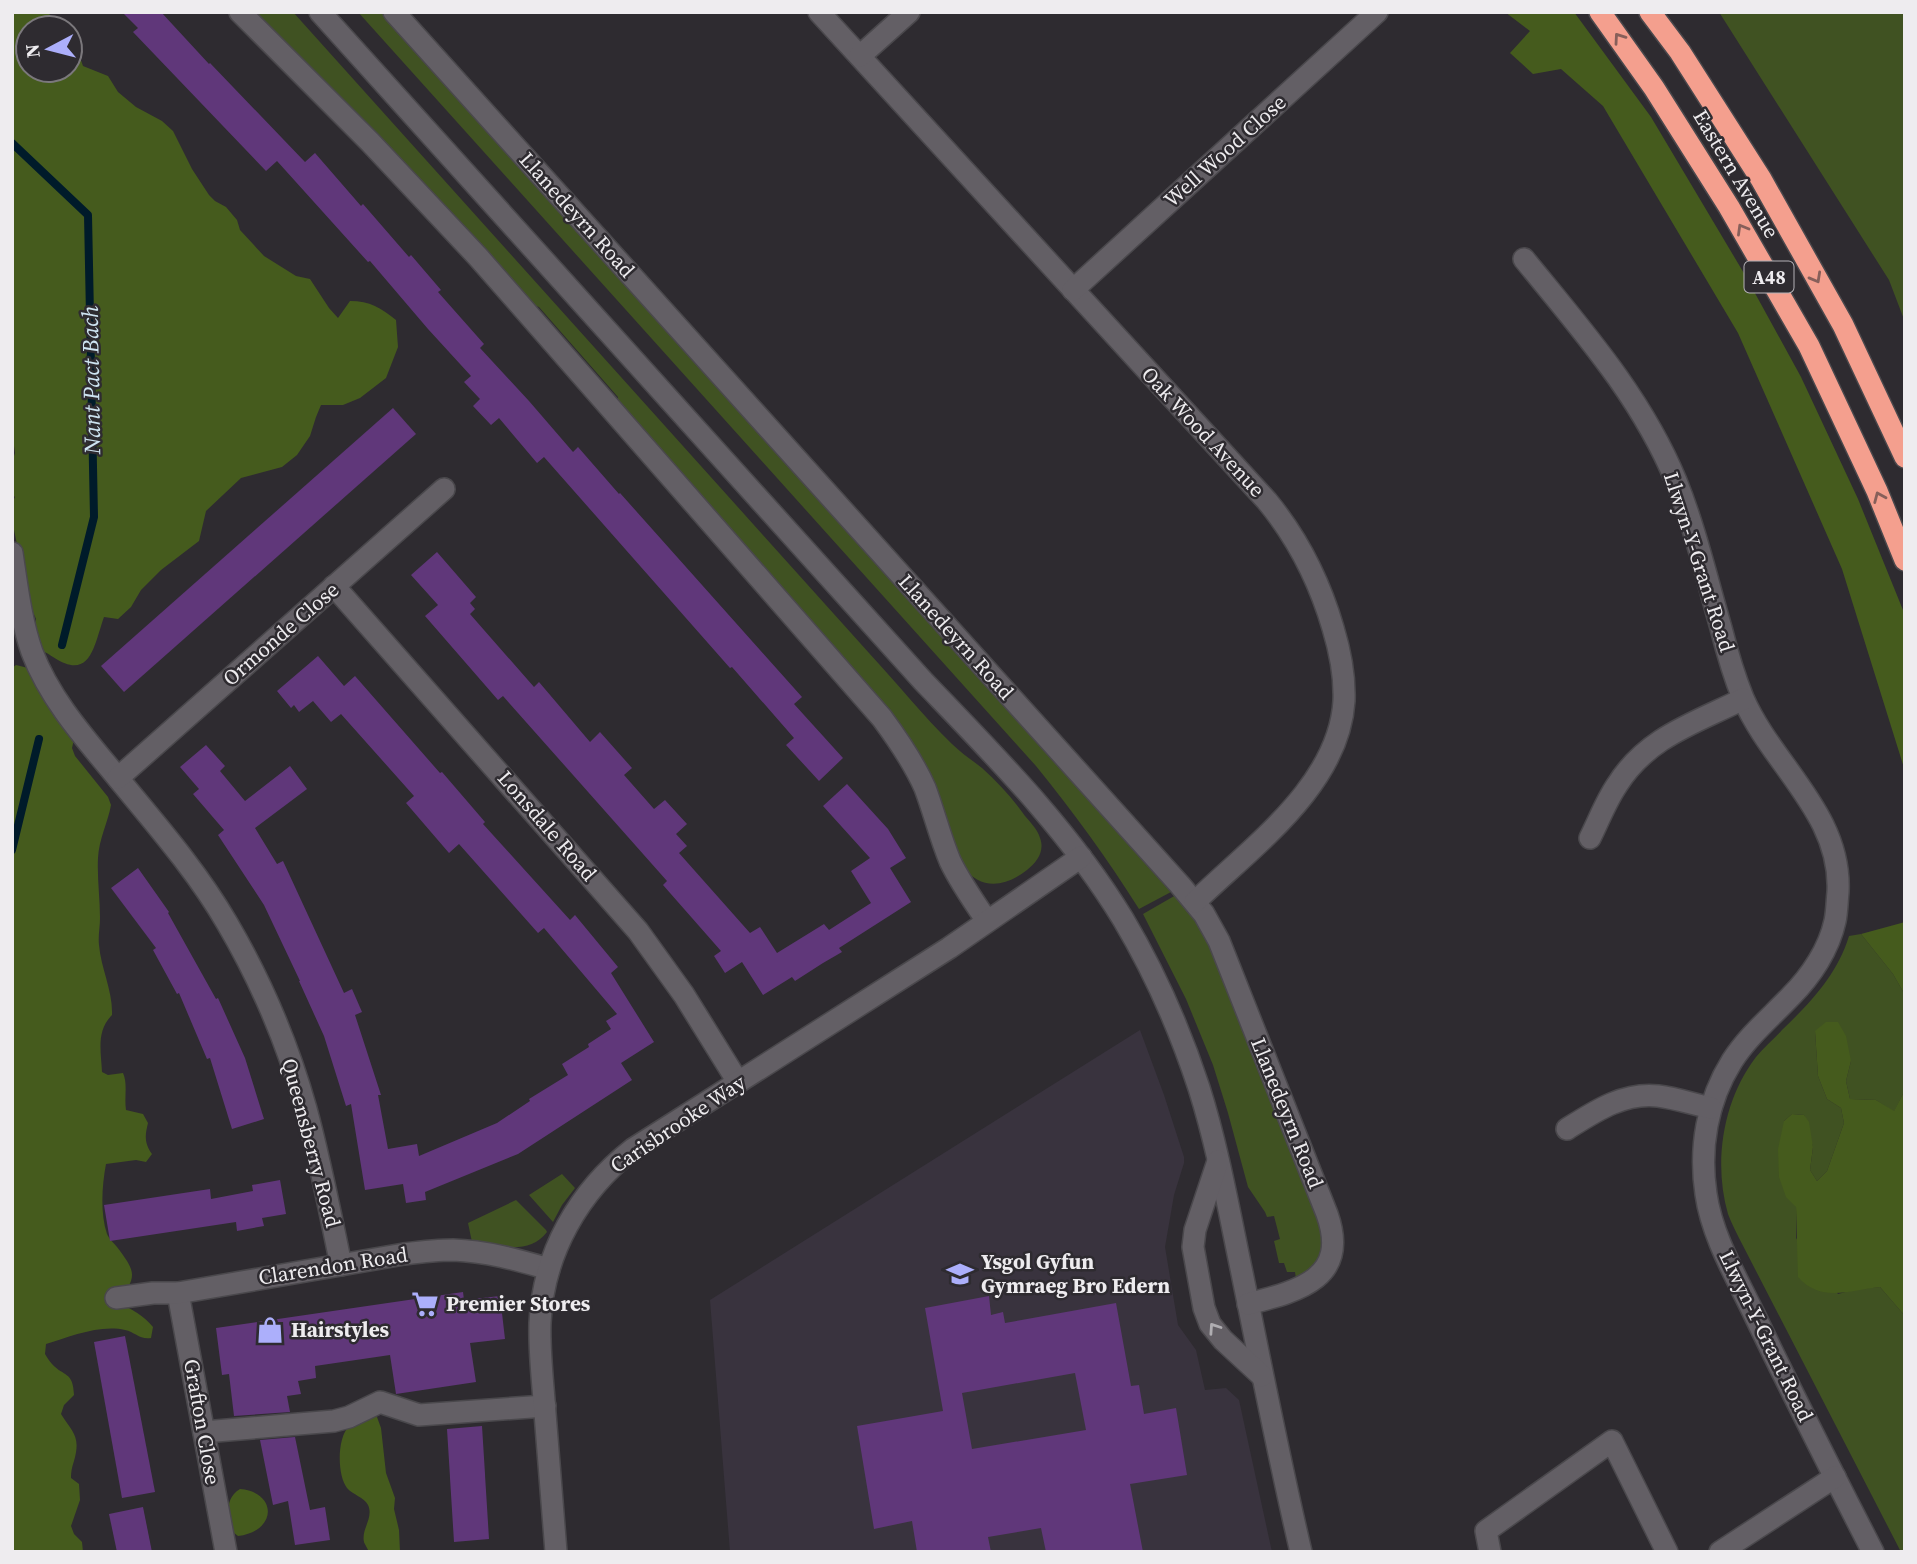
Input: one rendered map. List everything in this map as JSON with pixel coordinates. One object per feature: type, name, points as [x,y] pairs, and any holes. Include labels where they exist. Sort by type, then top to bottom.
[{"type":"highway","name":"Eastern Avenue","points":[[1600,12],[1654,89],[1729,207],[1809,346],[1877,491],[1905,560]]},
{"type":"highway","name":"Eastern Avenue","points":[[1650,12],[1680,52],[1761,179],[1843,325],[1905,457]]},
{"type":"street","points":[[240,12],[370,142],[470,248],[882,719],[913,764],[959,880],[987,921]]},
{"type":"street","points":[[320,12],[923,681],[1022,787],[1081,857],[1124,922],[1167,1006],[1199,1088],[1218,1161],[1301,1552]]},
{"type":"street","name":"Llanedeyrn Road","points":[[394,12],[1195,902],[1219,941],[1327,1214],[1334,1240],[1328,1265],[1310,1283],[1282,1295],[1248,1304]]},
{"type":"street","name":"Oak Wood Avenue","points":[[819,12],[1286,524],[1305,554],[1315,577],[1340,657],[1344,703],[1340,724],[1324,763],[1301,798],[1283,819],[1195,902]]},
{"type":"street","points":[[860,56],[909,12]]},
{"type":"street","name":"Well Wood Close","points":[[1073,290],[1377,12]]},
{"type":"street","name":"Llwyn-Y-Grant Road","points":[[1524,259],[1610,364],[1651,426],[1677,483],[1744,699],[1825,826],[1835,852],[1838,887],[1835,921],[1818,963],[1805,981],[1740,1048],[1718,1088],[1711,1108],[1706,1128],[1703,1172],[1713,1225],[1790,1390],[1873,1552]]},
{"type":"street","name":"Ormonde Close","points":[[118,778],[444,489]]},
{"type":"street","name":"Queensberry Road","points":[[12,553],[23,619],[32,652],[62,707],[163,832],[212,899],[252,970],[280,1034],[305,1107],[341,1265]]},
{"type":"street","name":"Lonsdale Road","points":[[334,586],[638,931],[684,996],[738,1082]]},
{"type":"street","points":[[1590,838],[1616,785],[1636,759],[1663,737],[1744,699]]},
{"type":"street","name":"Carisbrooke Way","points":[[556,1552],[540,1322],[549,1269],[559,1241],[569,1221],[596,1183],[615,1163],[654,1135],[948,948],[1081,857]]},
{"type":"street","points":[[1567,1129],[1607,1105],[1641,1095],[1711,1108]]},
{"type":"street","points":[[1218,1161],[1195,1230],[1193,1247],[1204,1308],[1210,1324],[1223,1340],[1262,1376]]},
{"type":"street","name":"Clarendon Road","points":[[116,1298],[178,1293],[404,1254],[454,1250],[495,1255],[549,1269]]},
{"type":"street","name":"Grafton Close","points":[[178,1293],[226,1552]]},
{"type":"street","points":[[204,1432],[334,1421],[349,1418],[380,1402],[419,1415],[545,1406]]},
{"type":"street","points":[[1490,1552],[1486,1531],[1612,1441],[1667,1552]]},
{"type":"street","points":[[1720,1552],[1835,1477]]},
{"type":"shaded area","name":"Ysgol Gyfun Gymraeg Bro Edern","points":[[1140,1030],[1184,1157],[1165,1247],[1178,1325],[1196,1350],[1205,1390],[1226,1388],[1239,1400],[1272,1552],[730,1552],[710,1300]]},
{"type":"green space","points":[[255,12],[293,12],[931,722],[1005,791],[1038,832],[1041,852],[1031,867],[1002,883],[985,883],[969,874],[962,866],[940,802],[617,403],[618,397],[432,192]]},
{"type":"green space","points":[[358,12],[381,12],[1171,892],[1139,909],[1090,836],[1036,766]]},
{"type":"green space","points":[[1505,12],[1574,12],[1651,117],[1745,275],[1801,377],[1858,499],[1905,615],[1905,771],[1842,569],[1738,333],[1603,106],[1561,69],[1533,74],[1510,53],[1530,31]]},
{"type":"green space","points":[[1719,12],[1905,12],[1905,322],[1889,280]]},
{"type":"green space","points":[[12,13],[49,14],[14,14],[14,84],[84,84],[84,66],[108,76],[118,92],[173,131],[209,195],[226,207],[237,220],[240,230],[264,256],[296,276],[310,279],[338,318],[350,301],[375,306],[396,320],[398,347],[386,378],[360,398],[343,405],[321,405],[310,436],[297,455],[282,467],[241,478],[206,511],[199,541],[161,570],[118,619],[104,617],[89,657],[76,665],[66,664],[41,650],[32,640],[36,619],[29,603],[12,520],[12,503],[15,497],[12,494],[12,462],[15,453],[12,432]]},
{"type":"green space","points":[[16,665],[32,669],[75,735],[72,748],[75,756],[108,797],[111,805],[98,858],[99,945],[111,997],[112,1015],[102,1035],[102,1072],[108,1075],[123,1073],[126,1110],[143,1114],[148,1123],[146,1143],[152,1154],[146,1162],[136,1160],[106,1164],[102,1199],[107,1234],[128,1263],[132,1275],[128,1287],[117,1303],[137,1313],[153,1327],[151,1338],[125,1330],[105,1329],[46,1344],[45,1354],[48,1359],[70,1378],[73,1387],[74,1395],[64,1405],[61,1414],[72,1431],[77,1446],[71,1478],[79,1484],[80,1500],[71,1526],[82,1542],[83,1552],[12,1552],[12,668]]},
{"type":"green space","points":[[1176,895],[1198,926],[1216,960],[1322,1228],[1320,1259],[1296,1279],[1295,1272],[1287,1272],[1284,1263],[1279,1263],[1274,1241],[1280,1239],[1274,1216],[1267,1217],[1248,1187],[1213,1065],[1186,999],[1143,914]]},
{"type":"green space","points":[[1905,922],[1905,995],[1893,974],[1861,934]]},
{"type":"green space","points":[[1861,934],[1893,974],[1905,995],[1905,1090],[1894,1112],[1876,1100],[1850,1099],[1846,1081],[1851,1061],[1815,1031],[1818,1076],[1827,1099],[1841,1108],[1844,1123],[1827,1171],[1817,1181],[1810,1170],[1813,1147],[1804,1115],[1792,1114],[1784,1121],[1796,1207],[1796,1238],[1838,1294],[1880,1287],[1905,1316],[1905,1552],[1901,1552],[1735,1229],[1728,1214],[1721,1174],[1724,1132],[1736,1092],[1745,1074],[1759,1053],[1822,987],[1838,963],[1849,936]]},
{"type":"green space","points":[[1826,1022],[1838,1022],[1846,1036],[1851,1061],[1846,1081],[1850,1099],[1876,1100],[1894,1111],[1905,1090],[1905,1316],[1880,1287],[1828,1293],[1810,1287],[1798,1277],[1796,1207],[1786,1197],[1779,1177],[1778,1149],[1784,1121],[1792,1114],[1804,1115],[1809,1122],[1813,1147],[1810,1170],[1817,1181],[1827,1171],[1844,1123],[1841,1108],[1827,1099],[1818,1076],[1815,1031]]},
{"type":"green space","points":[[562,1174],[575,1188],[553,1222],[529,1195]]},
{"type":"green space","points":[[516,1200],[546,1230],[540,1239],[522,1247],[472,1242],[468,1223]]},
{"type":"green space","points":[[368,1415],[377,1417],[381,1428],[386,1473],[395,1498],[400,1552],[369,1552],[364,1543],[368,1505],[347,1488],[341,1475],[340,1447],[345,1432],[353,1423]]},
{"type":"green space","points":[[240,1489],[261,1497],[268,1512],[260,1527],[251,1533],[238,1536],[229,1529],[228,1512],[232,1497]]},
{"type":"building","points":[[122,12],[161,12],[305,162],[315,153],[409,257],[411,255],[441,290],[438,292],[484,344],[480,348],[573,452],[578,447],[802,697],[794,704],[843,758],[819,781],[786,745],[794,738],[544,457],[537,463],[499,418],[491,425],[473,406],[480,399],[464,382],[471,376],[370,261],[368,262],[277,161],[266,171],[133,32],[138,28]]},
{"type":"building","points":[[393,408],[416,434],[124,692],[101,666]]},
{"type":"building","points":[[437,552],[476,597],[470,603],[475,609],[470,614],[534,687],[539,682],[590,742],[600,732],[632,768],[624,775],[654,809],[665,800],[687,824],[676,834],[687,846],[679,853],[750,933],[760,927],[777,953],[824,924],[829,930],[871,903],[851,871],[870,858],[823,806],[847,784],[888,829],[906,858],[890,868],[911,902],[839,948],[842,952],[795,981],[792,977],[763,995],[742,962],[725,973],[714,956],[721,951],[663,885],[667,881],[503,696],[498,700],[425,616],[438,605],[411,575]]},
{"type":"building","points":[[318,656],[344,686],[355,676],[570,920],[575,915],[618,967],[611,973],[654,1042],[621,1063],[632,1080],[518,1154],[425,1192],[426,1200],[406,1203],[403,1184],[365,1190],[351,1104],[346,1106],[324,1036],[300,981],[264,905],[218,835],[224,830],[193,794],[199,789],[180,767],[206,745],[225,766],[220,771],[245,801],[290,766],[307,789],[255,828],[277,864],[283,861],[344,993],[352,989],[362,1012],[355,1015],[381,1095],[378,1095],[388,1149],[417,1144],[419,1156],[497,1123],[568,1075],[562,1064],[611,1029],[606,1021],[617,1014],[544,928],[538,933],[459,844],[449,853],[406,803],[414,796],[341,714],[331,722],[313,701],[299,712],[294,705],[291,708],[277,691]]},
{"type":"building","points":[[138,868],[169,912],[216,999],[218,998],[245,1058],[264,1119],[232,1129],[210,1058],[207,1059],[179,993],[177,994],[153,950],[156,948],[111,888]]},
{"type":"building","points":[[280,1180],[286,1214],[262,1218],[264,1226],[237,1231],[236,1222],[110,1241],[104,1205],[210,1189],[211,1199],[253,1191],[252,1185]]},
{"type":"building","points":[[463,1292],[464,1300],[500,1296],[505,1339],[470,1343],[476,1382],[396,1394],[390,1355],[315,1366],[316,1378],[298,1381],[301,1394],[287,1396],[290,1412],[234,1416],[229,1374],[222,1375],[216,1328]]},
{"type":"building","points":[[989,1296],[991,1315],[1003,1312],[1005,1323],[1116,1303],[1131,1386],[1139,1385],[1144,1414],[1176,1408],[1187,1475],[1130,1484],[1143,1552],[1046,1552],[1041,1528],[988,1537],[991,1552],[917,1552],[912,1521],[874,1529],[857,1426],[943,1411],[925,1308]],"holes":[[[1075,1373],[1086,1430],[972,1449],[962,1393]]]},
{"type":"building","points":[[125,1336],[155,1492],[122,1498],[94,1342]]},
{"type":"building","points":[[482,1426],[489,1539],[454,1542],[447,1429]]},
{"type":"building","points":[[295,1437],[310,1510],[325,1507],[330,1540],[295,1545],[288,1501],[273,1505],[260,1440]]},
{"type":"building","points":[[143,1507],[152,1552],[117,1552],[109,1514]]},
{"type":"waterway","name":"Nant Pact Bach","points":[[12,143],[88,215],[94,517],[62,645]]},
{"type":"waterway","name":"Nant Pact Bach","points":[[12,850],[39,739]]},
{"type":"place","name":"Ysgol Gyfun Gymraeg Bro Edern","points":[[960,1274]]},
{"type":"place","name":"Premier Stores","points":[[425,1304]]},
{"type":"place","name":"Hairstyles","points":[[270,1330]]}]
